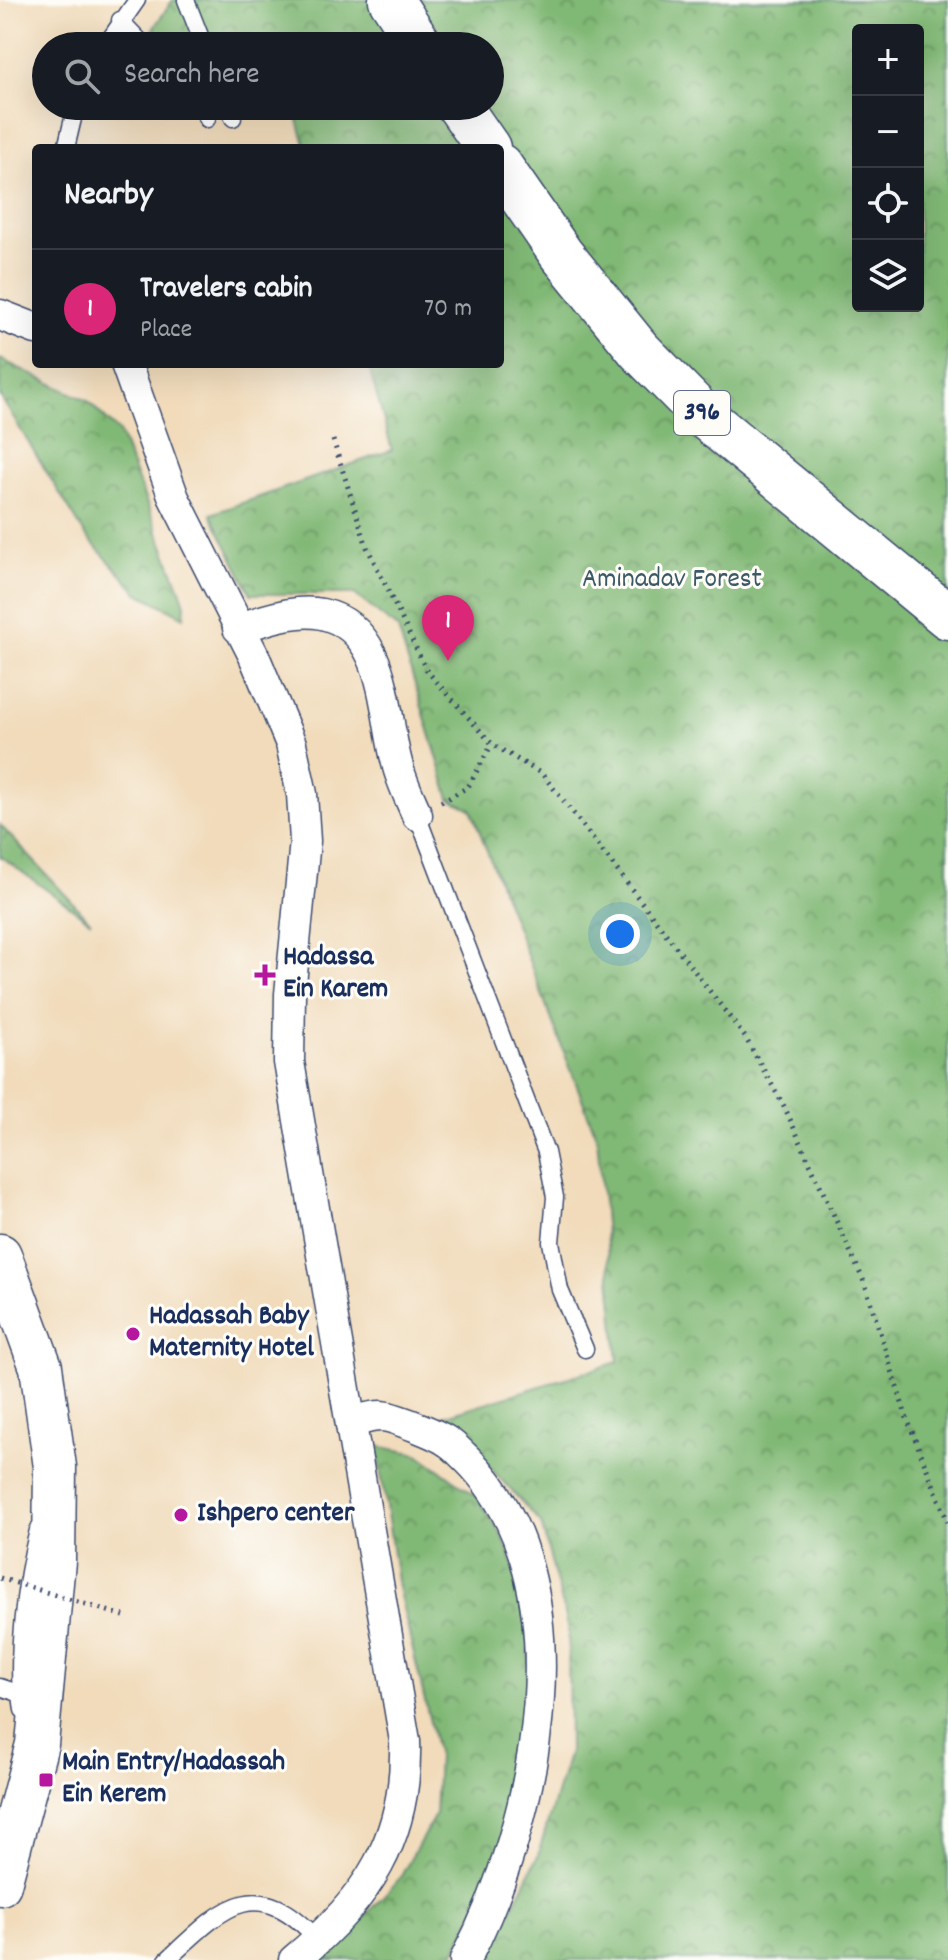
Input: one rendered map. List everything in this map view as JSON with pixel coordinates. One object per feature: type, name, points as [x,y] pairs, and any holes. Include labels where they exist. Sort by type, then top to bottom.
[{"type":"main road","points":[[391,0],[412,32]]},
{"type":"main road","points":[[469,120],[485,144]]},
{"type":"main road","name":"396","points":[[504,172],[580,278],[639,350],[706,418],[948,617]]},
{"type":"street","points":[[0,315],[32,327]]},
{"type":"street","points":[[127,368],[174,498],[254,656],[291,744],[302,794],[305,841],[290,994],[289,1062],[403,1726],[406,1769],[393,1836],[379,1867],[358,1897],[318,1940],[294,1960]]},
{"type":"street","points":[[238,628],[287,615],[322,614],[352,628],[380,672],[397,765],[417,815]]},
{"type":"street","points":[[0,1255],[11,1315],[41,1367],[55,1467],[54,1561],[37,1744],[0,1884]]},
{"type":"street","points":[[351,1422],[382,1416],[447,1441],[491,1483],[517,1530],[530,1580],[540,1634],[535,1753],[515,1845],[465,1960]]},
{"type":"lane","points":[[113,32],[137,0]]},
{"type":"lane","points":[[186,0],[199,32]]},
{"type":"lane","points":[[120,20],[132,32]]},
{"type":"lane","points":[[67,144],[73,120]]},
{"type":"lane","points":[[417,815],[546,1152],[555,1197],[551,1242],[558,1278],[585,1349]]},
{"type":"lane","points":[[37,1744],[24,1715],[21,1694],[25,1609],[33,1549],[55,1467]]},
{"type":"lane","points":[[0,1687],[21,1694]]},
{"type":"lane","points":[[167,1960],[213,1917],[236,1905],[264,1901],[287,1909],[318,1940]]},
{"type":"path","points":[[333,440],[367,547],[427,671],[492,744],[542,774],[745,1037],[784,1106],[865,1284],[906,1416],[948,1522]]},
{"type":"path","points":[[417,815],[468,787],[492,744]]},
{"type":"path","points":[[0,1578],[124,1616]]},
{"type":"green space","name":"Aminadav Forest","points":[[173,0],[948,0],[948,1960],[487,1960],[537,1858],[569,1752],[568,1626],[541,1523],[443,1416],[618,1362],[597,1138],[471,809],[450,799],[398,629],[354,594],[251,594],[211,514],[392,450],[369,368],[504,368],[504,144],[305,144],[298,120],[504,120],[504,32],[151,32]]},
{"type":"green space","points":[[0,359],[88,401],[119,432],[180,589],[185,604],[184,617],[138,593],[86,536],[0,396]]},
{"type":"green space","points":[[0,825],[91,922],[0,856]]},
{"type":"green space","points":[[377,1446],[418,1454],[476,1496],[503,1537],[515,1570],[529,1639],[528,1709],[503,1854],[451,1960],[324,1960],[400,1878],[435,1815],[438,1756],[398,1587]]},
{"type":"place","name":"Travelers cabin","points":[[448,661]]},
{"type":"place","name":"Hadassa Ein Karem","points":[[265,975]]},
{"type":"place","name":"Hadassah Baby Maternity Hotel","points":[[133,1334]]},
{"type":"place","name":"Ishpero center","points":[[181,1515]]},
{"type":"place","name":"Main Entry/Hadassah Ein Kerem","points":[[46,1780]]}]
